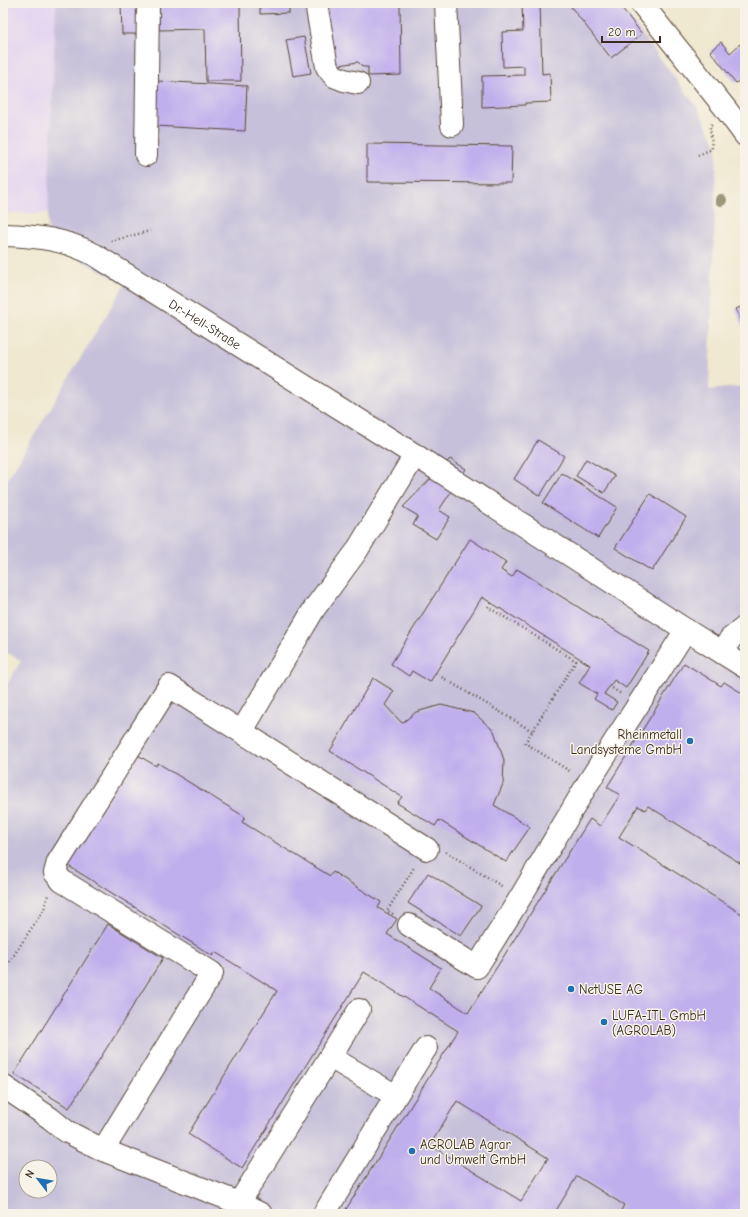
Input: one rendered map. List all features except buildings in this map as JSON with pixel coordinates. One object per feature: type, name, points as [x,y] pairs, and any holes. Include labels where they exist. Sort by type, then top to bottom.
[{"type":"street","points":[[146,155],[148,3]]},
{"type":"street","points":[[316,3],[327,67],[334,76],[358,83]]},
{"type":"street","points":[[446,3],[452,125]]},
{"type":"street","points":[[641,3],[745,135]]},
{"type":"street","name":"Dr.-Hell-Straße","points":[[3,235],[30,236],[62,242],[81,248],[95,255],[415,455],[686,630],[745,666]]},
{"type":"street","points":[[242,731],[314,609],[356,552],[415,455]]},
{"type":"street","points":[[723,653],[730,640],[745,627]]},
{"type":"street","points":[[409,925],[477,967],[588,783],[686,630]]},
{"type":"street","points":[[103,1150],[212,973],[62,880],[55,873],[58,862],[169,686],[427,848]]},
{"type":"street","points":[[239,1203],[359,1010]]},
{"type":"street","points":[[324,1214],[426,1048]]},
{"type":"street","points":[[330,1057],[396,1096]]},
{"type":"street","points":[[3,1086],[50,1118],[66,1131],[103,1150],[239,1203],[261,1214]]},
{"type":"path","points":[[698,155],[712,149],[710,126],[725,108]]},
{"type":"path","points":[[81,248],[150,231]]},
{"type":"path","points":[[491,603],[488,607],[576,661],[525,743],[588,783]]},
{"type":"path","points":[[435,673],[532,731]]},
{"type":"path","points":[[409,925],[387,911],[430,842],[520,898]]},
{"type":"path","points":[[3,972],[44,909],[55,873]]},
{"type":"shaded area","points":[[3,3],[56,3],[48,213],[3,213]]},
{"type":"shaded area","points":[[56,3],[618,3],[697,107],[717,146],[709,390],[745,386],[745,1214],[3,1214],[3,691],[21,661],[3,650],[3,487],[125,284],[78,259],[47,249]]},
{"type":"place","name":"Rheinmetall Landsysteme GmbH","points":[[690,741]]},
{"type":"place","name":"NetUSE AG","points":[[571,989]]},
{"type":"place","name":"LUFA-ITL GmbH (AGROLAB)","points":[[604,1022]]},
{"type":"place","name":"AGROLAB Agrar und Umwelt GmbH","points":[[412,1151]]}]
